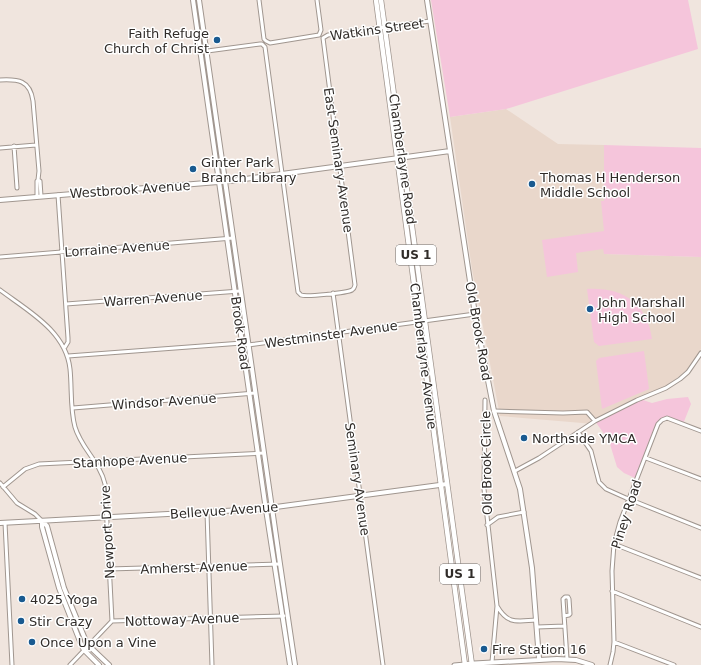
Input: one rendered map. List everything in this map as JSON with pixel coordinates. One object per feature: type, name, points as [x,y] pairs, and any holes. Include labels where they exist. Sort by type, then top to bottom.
[{"type":"main road","name":"US 1","points":[[376,0],[382,27]]},
{"type":"main road","name":"Chamberlayne Road","points":[[381,0],[382,27],[447,484]]},
{"type":"main road","name":"Chamberlayne Avenue","points":[[400,158],[419,322],[465,664]]},
{"type":"main road","name":"US 1","points":[[447,484],[472,664]]},
{"type":"street","name":"Brook Road","points":[[193,0],[249,394],[290,665]]},
{"type":"street","name":"Brook Road","points":[[199,0],[240,291],[296,665]]},
{"type":"street","name":"Watkins Street","points":[[259,0],[264,37],[266,41],[270,42],[430,21]]},
{"type":"street","name":"East Seminary Avenue","points":[[317,0],[355,285],[354,288],[350,290],[333,293]]},
{"type":"street","name":"Old Brook Road","points":[[427,0],[475,314],[494,411],[515,471],[524,512],[532,568],[539,660]]},
{"type":"street","points":[[200,52],[262,44],[265,48],[299,294],[305,296],[333,293]]},
{"type":"street","points":[[0,80],[19,80],[30,90],[33,101],[39,173],[36,183],[39,196]]},
{"type":"street","points":[[0,148],[36,144]]},
{"type":"street","points":[[14,146],[17,188]]},
{"type":"street","name":"Westbrook Avenue","points":[[0,200],[225,182],[450,152]]},
{"type":"street","points":[[58,195],[68,340],[65,347]]},
{"type":"street","name":"Lorraine Avenue","points":[[0,256],[233,238]]},
{"type":"street","name":"Newport Drive","points":[[0,290],[49,327],[65,347],[68,356],[76,429],[83,445],[95,461],[104,480],[112,622]]},
{"type":"street","name":"Warren Avenue","points":[[66,304],[240,291]]},
{"type":"street","name":"Seminary Avenue","points":[[333,293],[383,665]]},
{"type":"street","name":"Westminster Avenue","points":[[68,356],[242,343],[248,345],[475,314]]},
{"type":"street","points":[[515,471],[539,458],[595,421],[671,385],[688,372],[701,353]]},
{"type":"street","name":"Windsor Avenue","points":[[73,408],[255,393]]},
{"type":"street","name":"Old Brook Circle","points":[[485,400],[484,490],[497,606],[492,662]]},
{"type":"street","points":[[494,411],[563,413],[587,412],[595,421]]},
{"type":"street","name":"Piney Road","points":[[610,665],[614,642],[612,564],[614,544],[620,522],[658,424],[667,418],[701,431]]},
{"type":"street","points":[[578,432],[591,451],[599,482],[606,489],[629,500],[701,528]]},
{"type":"street","name":"Stanhope Avenue","points":[[3,487],[25,469],[39,464],[264,453]]},
{"type":"street","points":[[646,458],[701,479]]},
{"type":"street","points":[[0,483],[17,503],[35,514],[47,526],[64,588],[85,639],[89,646],[109,665]]},
{"type":"street","name":"Bellevue Avenue","points":[[2,523],[266,509],[447,484]]},
{"type":"street","points":[[207,512],[212,665]]},
{"type":"street","name":"Old Brook Circle","points":[[487,525],[498,517],[524,512]]},
{"type":"street","points":[[42,521],[42,527],[59,588],[80,644],[99,665]]},
{"type":"street","points":[[2,523],[12,665]]},
{"type":"street","points":[[614,544],[701,578]]},
{"type":"street","name":"Amherst Avenue","points":[[109,570],[280,564]]},
{"type":"street","points":[[612,591],[701,627]]},
{"type":"street","points":[[564,616],[570,614],[568,597],[564,597],[563,599],[564,616],[565,626],[567,659]]},
{"type":"street","points":[[497,606],[506,619],[518,621],[536,620]]},
{"type":"street","name":"Nottoway Avenue","points":[[70,665],[112,622],[288,616]]},
{"type":"street","points":[[537,627],[565,626]]},
{"type":"street","points":[[614,642],[674,665]]},
{"type":"street","points":[[454,665],[567,659],[592,665]]},
{"type":"shaded area","points":[[431,0],[688,0],[698,49],[506,109],[450,117]]},
{"type":"shaded area","name":"John Marshall High School","points":[[506,109],[558,144],[604,145],[604,254],[701,257],[701,349],[688,369],[667,386],[594,424],[500,416],[472,269],[450,117]]},
{"type":"shaded area","points":[[604,145],[701,148],[701,257],[604,254],[603,249],[576,253],[578,272],[547,277],[542,240],[604,231],[601,201],[604,201]]},
{"type":"shaded area","points":[[587,289],[612,291],[622,294],[631,300],[639,307],[645,316],[652,339],[599,346],[594,342]]},
{"type":"shaded area","points":[[644,351],[649,389],[602,409],[596,361],[599,358]]},
{"type":"shaded area","points":[[688,397],[691,404],[683,424],[667,418],[658,424],[637,479],[624,473],[617,467],[609,441],[595,421],[640,399],[652,403],[667,399]]},
{"type":"place","name":"Faith Refuge Church of Christ","points":[[217,40]]},
{"type":"place","name":"Ginter Park Branch Library","points":[[193,169]]},
{"type":"place","name":"Thomas H Henderson Middle School","points":[[532,184]]},
{"type":"place","name":"John Marshall High School","points":[[590,309]]},
{"type":"place","name":"Northside YMCA","points":[[524,438]]},
{"type":"place","name":"4025 Yoga","points":[[22,599]]},
{"type":"place","name":"Stir Crazy","points":[[21,621]]},
{"type":"place","name":"Once Upon a Vine","points":[[32,642]]},
{"type":"place","name":"Fire Station 16","points":[[484,649]]}]
